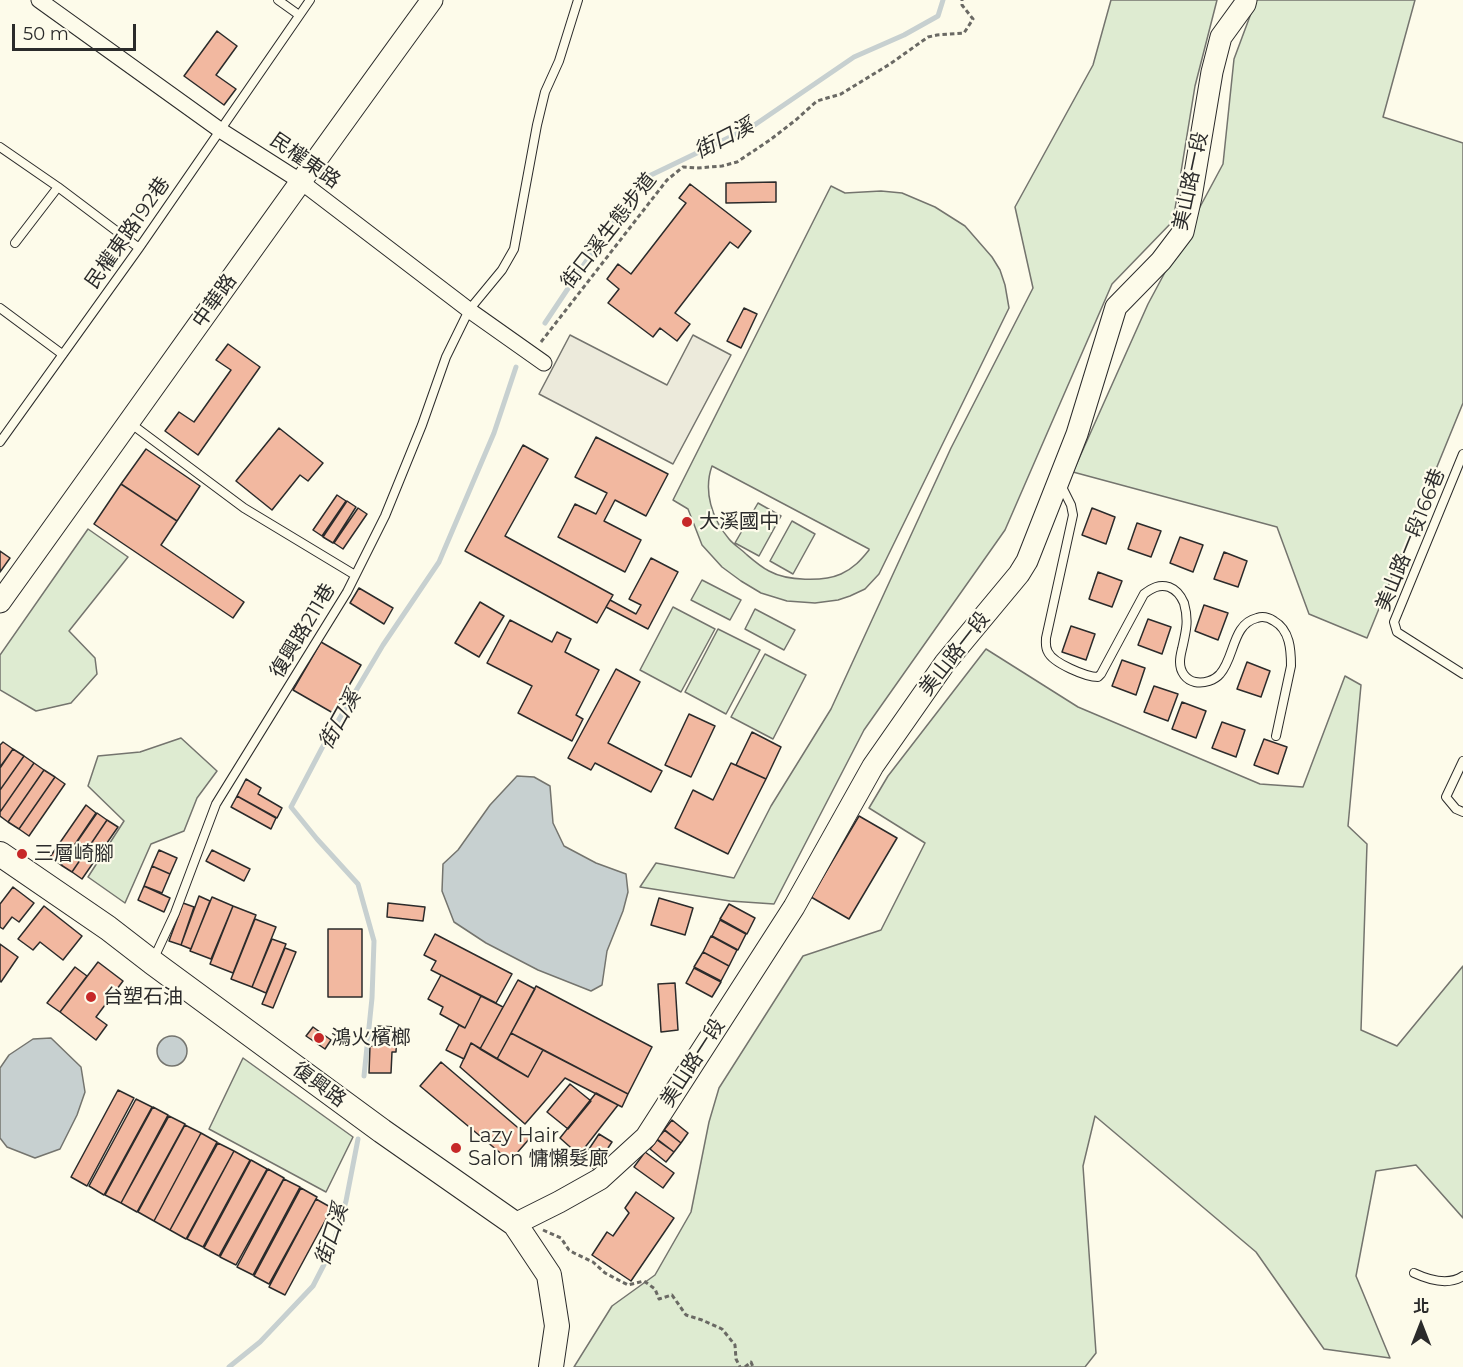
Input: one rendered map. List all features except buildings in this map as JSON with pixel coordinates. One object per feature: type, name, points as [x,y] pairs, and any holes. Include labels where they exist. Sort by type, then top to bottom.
[{"type":"main road","name":"復興路","points":[[0,854],[108,928],[382,1131],[515,1224],[549,1275],[557,1326],[551,1367]]},
{"type":"street","name":"民權東路","points":[[39,0],[220,130],[300,181],[469,310],[544,363]]},
{"type":"street","name":"中華路","points":[[0,602],[432,0]]},
{"type":"street","name":"美山路一段","points":[[515,1224],[600,1179],[646,1137],[794,907],[873,766],[945,663],[1019,574],[1027,561],[1077,434],[1116,307],[1161,261],[1183,232],[1212,72],[1221,37],[1246,0]]},
{"type":"lane","points":[[278,0],[299,15]]},
{"type":"lane","name":"民權東路192巷","points":[[0,442],[139,248],[310,0]]},
{"type":"lane","name":"復興路211巷","points":[[152,962],[175,913],[216,804],[335,612],[355,575],[385,516],[422,425],[446,357],[469,310],[502,270],[514,249],[545,92],[559,61],[578,0]]},
{"type":"lane","points":[[0,147],[139,248]]},
{"type":"lane","points":[[15,243],[58,187]]},
{"type":"lane","points":[[0,308],[62,354]]},
{"type":"lane","points":[[130,422],[244,508],[355,575]]},
{"type":"lane","name":"美山路一段166巷","points":[[1463,454],[1394,622],[1397,632],[1463,674]]},
{"type":"lane","points":[[1059,481],[1071,505],[1073,515],[1046,638],[1048,654],[1057,662],[1091,677],[1098,677],[1144,594],[1154,586],[1166,586],[1175,590],[1182,598],[1187,615],[1187,628],[1180,663],[1182,673],[1190,681],[1200,683],[1220,675],[1227,664],[1239,632],[1247,622],[1266,617],[1280,624],[1285,631],[1291,656],[1291,666],[1276,736]]},
{"type":"lane","points":[[1463,761],[1446,797],[1455,809],[1463,812]]},
{"type":"lane","points":[[1414,1273],[1426,1279],[1442,1282],[1458,1280],[1463,1276]]},
{"type":"path","name":"街口溪生態步道","points":[[540,344],[667,180],[683,167],[722,166],[738,162],[797,119],[816,101],[841,94],[891,64],[928,37],[964,33],[973,19],[962,5],[962,0]]},
{"type":"path","points":[[515,1224],[542,1229],[561,1238],[569,1250],[628,1285],[644,1281],[656,1289],[659,1299],[672,1295],[687,1315],[722,1329],[735,1345],[736,1359],[740,1367]]},
{"type":"path","points":[[746,1367],[751,1362],[753,1367]]},
{"type":"green space","points":[[1111,0],[1217,0],[1195,86],[1173,221],[1112,284],[1005,530],[864,730],[774,904],[730,901],[640,887],[656,863],[734,878],[771,806],[831,709],[951,448],[1033,288],[1015,207],[1093,65]]},
{"type":"green space","points":[[1256,0],[1415,0],[1383,117],[1463,143],[1463,403],[1367,638],[1309,614],[1277,527],[1073,472],[1148,304],[1223,164],[1234,59]]},
{"type":"green space","points":[[831,186],[845,193],[881,191],[902,193],[935,207],[965,226],[992,257],[1005,285],[1009,308],[879,574],[865,589],[838,600],[815,603],[787,601],[761,593],[722,567],[702,545],[688,509],[673,500]],"holes":[[[712,466],[869,549],[846,572],[833,577],[795,578],[769,571],[733,543],[718,523],[709,495],[709,475]]]},
{"type":"green space","points":[[758,503],[781,516],[759,556],[735,543]]},
{"type":"green space","points":[[792,521],[815,534],[793,574],[770,561]]},
{"type":"green space","points":[[88,529],[128,557],[69,631],[95,658],[97,674],[71,703],[36,711],[0,690],[0,655]]},
{"type":"green space","points":[[702,580],[741,600],[730,620],[691,600]]},
{"type":"green space","points":[[673,607],[715,629],[681,692],[640,670]]},
{"type":"green space","points":[[755,609],[795,630],[784,650],[745,629]]},
{"type":"green space","points":[[718,629],[760,650],[726,714],[685,692]]},
{"type":"green space","points":[[986,649],[1078,707],[1260,784],[1303,787],[1345,676],[1361,685],[1348,826],[1367,844],[1361,1030],[1397,1046],[1463,966],[1463,1218],[1416,1165],[1376,1171],[1356,1276],[1390,1358],[1324,1349],[1256,1252],[1095,1116],[1083,1166],[1096,1353],[1085,1367],[574,1367],[612,1306],[655,1275],[691,1212],[709,1122],[719,1088],[803,956],[881,930],[925,843],[869,808],[888,776]]},
{"type":"green space","points":[[765,654],[806,675],[773,739],[731,717]]},
{"type":"green space","points":[[181,738],[217,771],[197,798],[184,831],[151,844],[125,903],[88,877],[124,821],[88,786],[98,756],[140,752]]},
{"type":"green space","points":[[243,1058],[353,1137],[326,1192],[209,1129]]},
{"type":"shaded area","points":[[570,335],[667,385],[693,335],[731,355],[673,464],[539,394]]},
{"type":"shaded area","points":[[517,776],[534,777],[550,786],[553,823],[564,846],[596,863],[626,874],[628,892],[607,951],[602,985],[591,991],[538,970],[486,943],[454,922],[442,891],[443,864],[458,850],[490,805]]},
{"type":"shaded area","points":[[172,1036],[183,1040],[187,1051],[183,1062],[172,1066],[161,1062],[157,1051],[161,1040]]},
{"type":"shaded area","points":[[51,1038],[81,1067],[85,1092],[77,1115],[60,1149],[35,1158],[7,1147],[0,1138],[0,1068],[9,1055],[33,1039]]},
{"type":"waterway","name":"街口溪","points":[[545,323],[597,245],[649,176],[753,126],[854,57],[904,35],[938,16],[943,0]]},
{"type":"waterway","name":"街口溪","points":[[364,1076],[372,998],[374,941],[358,884],[291,807],[322,748],[383,645],[439,562],[494,433],[516,367]]},
{"type":"waterway","name":"街口溪","points":[[229,1367],[260,1342],[313,1286],[332,1249],[346,1201],[358,1139]]},
{"type":"place","name":"大溪國中","points":[[687,522]]},
{"type":"place","name":"三層崎腳","points":[[22,854]]},
{"type":"place","name":"台塑石油","points":[[91,997]]},
{"type":"place","name":"鴻火檳榔","points":[[319,1038]]},
{"type":"place","name":"Lazy Hair Salon 慵懶髮廊","points":[[456,1148]]}]
